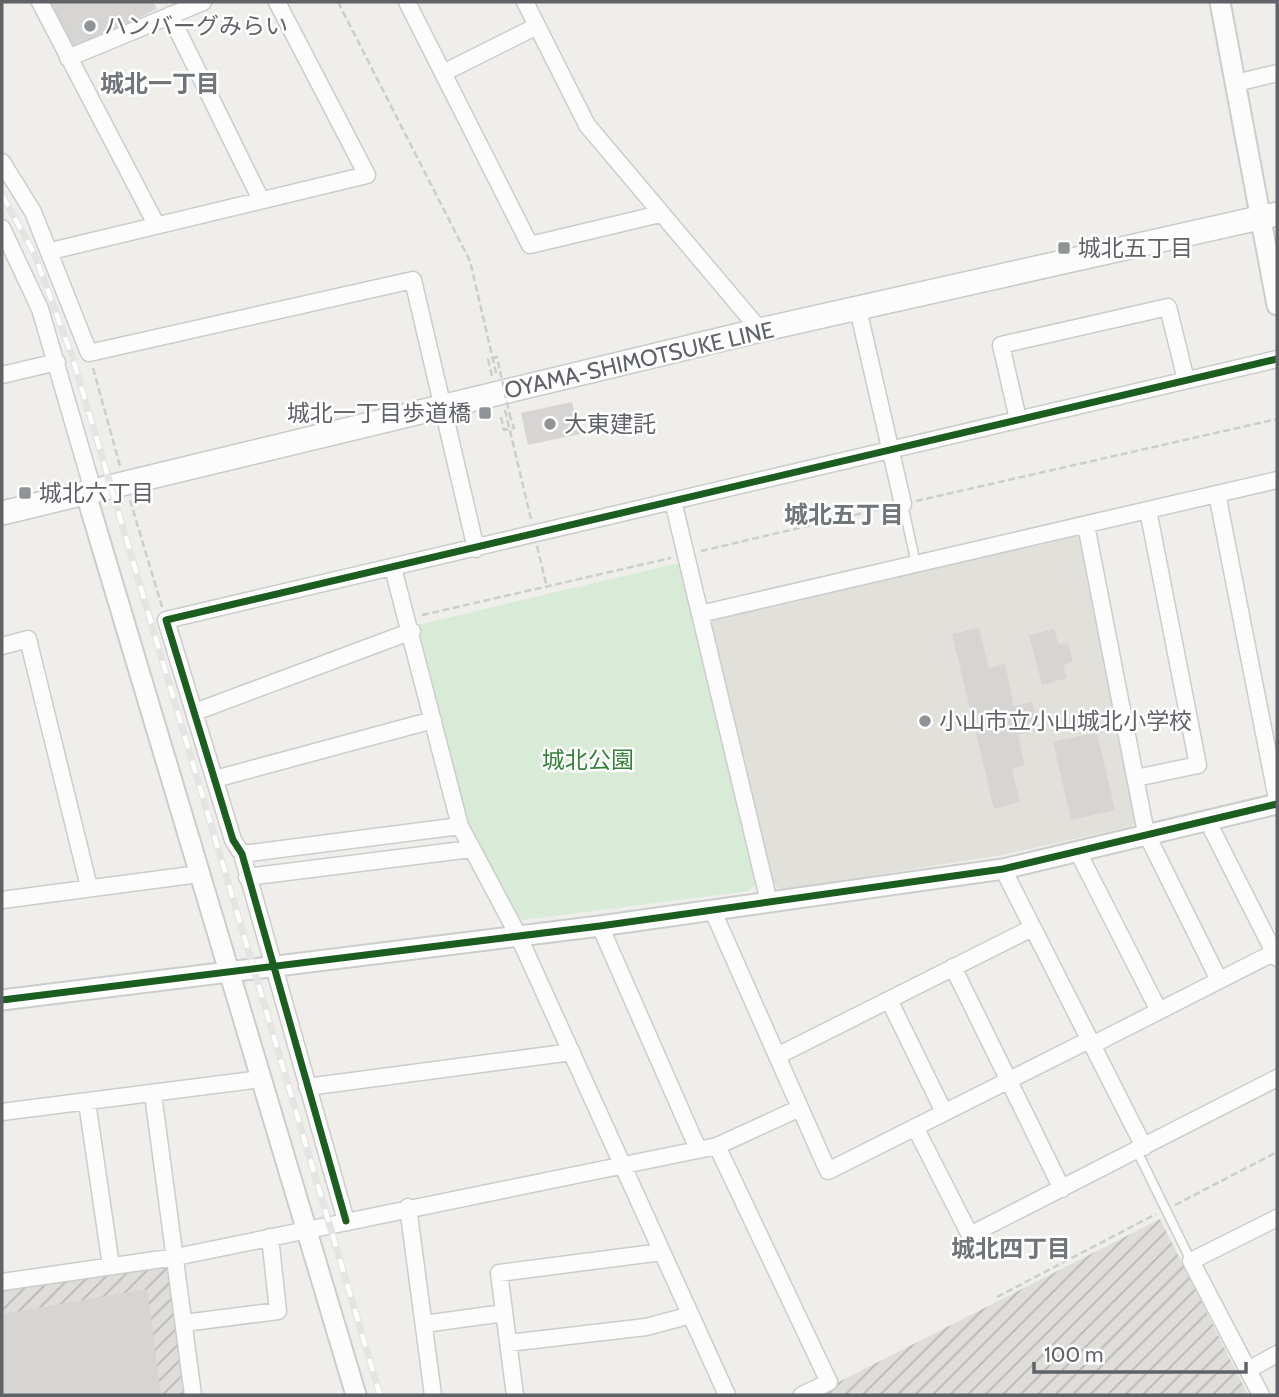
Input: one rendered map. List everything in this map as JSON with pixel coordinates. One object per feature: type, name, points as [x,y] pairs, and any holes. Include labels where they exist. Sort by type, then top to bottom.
[{"type":"main road","name":"OYAMA-SHIMOTSUKE LINE","points":[[2,513],[444,407],[497,380],[760,330],[1269,216]]},
{"type":"street","points":[[40,2],[156,224]]},
{"type":"street","points":[[68,58],[203,2]]},
{"type":"street","points":[[51,251],[367,175],[277,2]]},
{"type":"street","points":[[407,2],[530,245],[660,214]]},
{"type":"street","points":[[525,2],[587,125],[760,330]]},
{"type":"street","points":[[1220,2],[1236,83],[1269,216],[1277,305]]},
{"type":"street","points":[[170,15],[261,200]]},
{"type":"street","points":[[443,73],[537,26]]},
{"type":"street","points":[[1236,83],[1277,73]]},
{"type":"street","points":[[2,162],[33,212],[51,251],[89,353],[413,280],[476,549]]},
{"type":"street","points":[[2,228],[10,259],[40,309],[57,362],[90,480],[86,494],[356,1395]]},
{"type":"street","points":[[1018,419],[1001,345],[1168,307],[1185,380]]},
{"type":"street","points":[[858,309],[903,504]]},
{"type":"street","points":[[346,1221],[242,855],[233,840],[166,620],[1277,359]]},
{"type":"street","points":[[2,375],[57,362]]},
{"type":"street","points":[[700,614],[1277,480]]},
{"type":"street","points":[[2,1000],[271,964],[600,926],[1003,869],[1146,834],[1208,822],[1277,802],[1217,494]]},
{"type":"street","points":[[673,501],[769,902]]},
{"type":"street","points":[[1136,778],[1198,765],[1148,510]]},
{"type":"street","points":[[1086,525],[1146,834],[1219,980]]},
{"type":"street","points":[[393,568],[410,625],[460,826],[518,935],[727,1395]]},
{"type":"street","points":[[195,712],[410,625]]},
{"type":"street","points":[[2,646],[28,639],[89,887]]},
{"type":"street","points":[[215,779],[433,720]]},
{"type":"street","points":[[712,909],[828,1171],[1009,1080],[1276,954],[1208,822]]},
{"type":"street","points":[[242,855],[460,826]]},
{"type":"street","points":[[247,877],[471,849]]},
{"type":"street","points":[[1079,852],[1158,1011]]},
{"type":"street","points":[[1003,869],[1091,1042],[1141,1149]]},
{"type":"street","points":[[2,900],[199,874]]},
{"type":"street","points":[[600,926],[698,1149]]},
{"type":"street","points":[[777,1056],[1032,928]]},
{"type":"street","points":[[953,967],[1062,1189]]},
{"type":"street","points":[[888,1000],[944,1112]]},
{"type":"street","points":[[307,1087],[572,1052]]},
{"type":"street","points":[[915,1127],[970,1235],[1277,1078]]},
{"type":"street","points":[[2,1112],[261,1079]]},
{"type":"street","points":[[153,1094],[193,1395]]},
{"type":"street","points":[[87,1102],[111,1266]]},
{"type":"street","points":[[2,1282],[176,1257],[408,1207],[717,1146],[800,1108]]},
{"type":"street","points":[[717,1146],[829,1382],[802,1395]]},
{"type":"street","points":[[408,1207],[433,1395]]},
{"type":"street","points":[[1261,1395],[1191,1261],[1277,1218]]},
{"type":"street","points":[[184,1324],[278,1311],[270,1237]]},
{"type":"street","points":[[515,1395],[499,1273],[662,1252]]},
{"type":"street","points":[[424,1324],[504,1314]]},
{"type":"street","points":[[508,1343],[646,1327],[691,1315]]},
{"type":"street","points":[[1248,1370],[1277,1354]]},
{"type":"lane","points":[[903,504],[916,564]]},
{"type":"lane","points":[[1141,1149],[1191,1261]]},
{"type":"path","points":[[338,2],[470,261],[547,587]]},
{"type":"path","points":[[497,380],[514,428],[504,430],[501,417]]},
{"type":"path","points":[[410,625],[547,587],[1277,419]]},
{"type":"path","points":[[997,1297],[1277,1152]]},
{"type":"shaded area","name":"小山市立小山城北小学校","points":[[1074,534],[1083,540],[1138,817],[1132,826],[1002,855],[781,890],[769,881],[709,625],[716,617]]},
{"type":"shaded area","points":[[1160,1219],[1248,1395],[813,1395]]},
{"type":"shaded area","points":[[163,1265],[172,1273],[187,1395],[2,1395],[2,1288]]},
{"type":"green space","name":"城北公園","points":[[679,563],[756,883],[749,891],[523,920],[515,917],[472,838],[457,798],[417,625]]},
{"type":"building","name":"ハンバーグみらい","points":[[46,2],[153,2],[157,9],[78,48],[66,42]]},
{"type":"building","name":"大東建託","points":[[572,402],[580,434],[528,445],[521,413]]},
{"type":"building","points":[[979,628],[989,668],[1005,664],[1014,706],[1032,702],[1039,730],[1018,735],[1025,765],[1012,769],[1020,802],[994,809],[952,634]]},
{"type":"building","points":[[1054,629],[1059,645],[1068,643],[1073,662],[1063,665],[1067,678],[1042,685],[1029,635]]},
{"type":"building","points":[[1097,732],[1115,810],[1071,820],[1053,742]]},
{"type":"building","points":[[147,1289],[161,1395],[2,1395],[2,1314]]},
{"type":"railway","points":[[2,195],[34,253],[73,359],[380,1395]]},
{"type":"cycle path","points":[[346,1221],[242,854],[233,840],[166,620],[1277,359]]},
{"type":"cycle path","points":[[2,1000],[600,926],[1003,869],[1277,804]]},
{"type":"place","name":"ハンバーグみらい","points":[[90,26]]},
{"type":"place","name":"城北五丁目","points":[[1064,248]]},
{"type":"place","name":"城北一丁目歩道橋","points":[[485,413]]},
{"type":"place","name":"大東建託","points":[[550,424]]},
{"type":"place","name":"城北六丁目","points":[[25,493]]},
{"type":"place","name":"小山市立小山城北小学校","points":[[925,721]]},
{"type":"district","name":"城北一丁目","points":[[160,84]]},
{"type":"district","name":"城北五丁目","points":[[844,515]]},
{"type":"district","name":"城北四丁目","points":[[1011,1249]]}]
